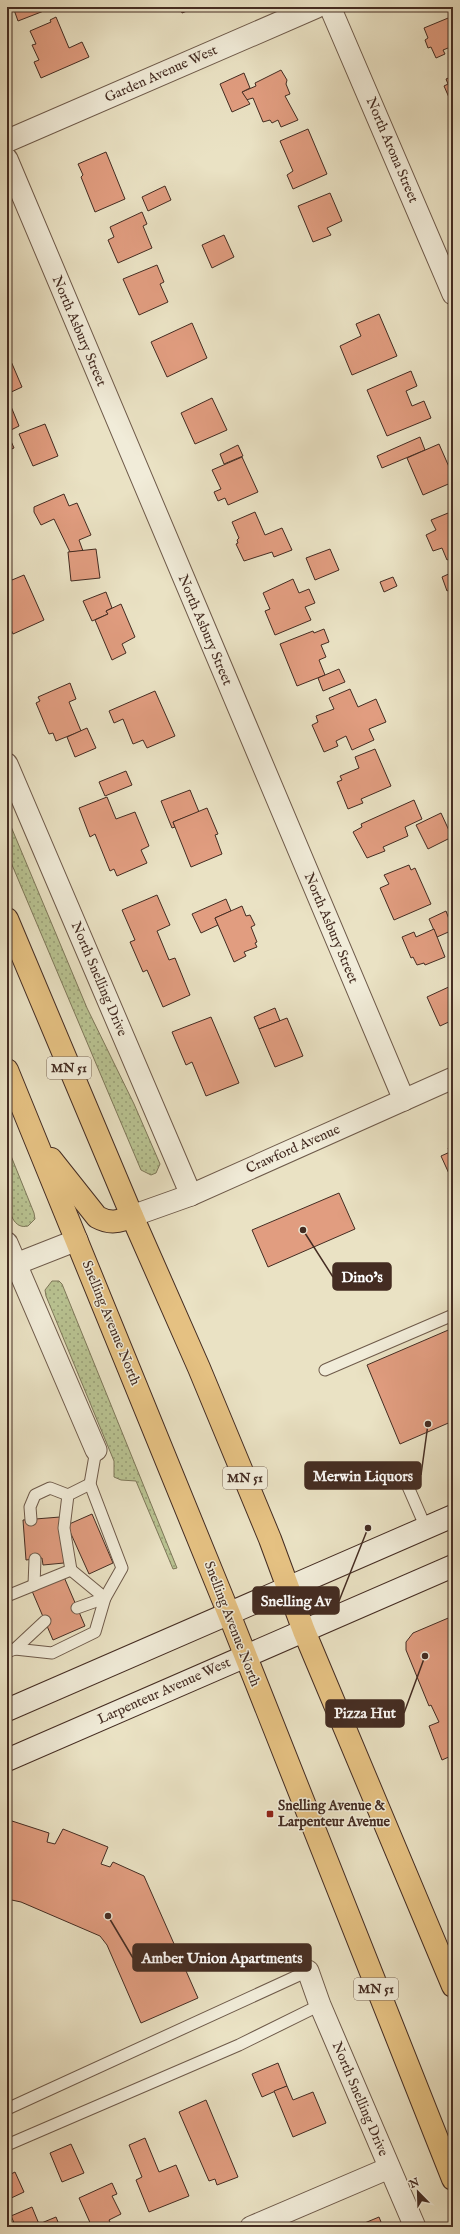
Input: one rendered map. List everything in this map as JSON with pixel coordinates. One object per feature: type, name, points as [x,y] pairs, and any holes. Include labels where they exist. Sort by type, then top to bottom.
[{"type":"main road","name":"Garden Avenue West","points":[[7,141],[316,7]]},
{"type":"main road","name":"MN 51","points":[[7,919],[132,1216],[199,1368],[270,1539],[304,1631],[453,1986]]},
{"type":"main road","name":"Snelling Avenue North","points":[[7,1070],[229,1614],[244,1656],[453,2179]]},
{"type":"main road","points":[[39,1147],[54,1162],[97,1217],[107,1223],[121,1221],[132,1216]]},
{"type":"main road","points":[[7,1710],[453,1516]]},
{"type":"main road","name":"Larpenteur Avenue West","points":[[7,1760],[453,1566]]},
{"type":"street","name":"North Arona Street","points":[[330,7],[453,294]]},
{"type":"street","name":"North Asbury Street","points":[[7,159],[404,1100]]},
{"type":"street","name":"North Snelling Drive","points":[[7,764],[191,1195]]},
{"type":"street","name":"Crawford Avenue","points":[[132,1216],[191,1195],[453,1078]]},
{"type":"street","points":[[16,1264],[77,1240]]},
{"type":"street","points":[[7,1243],[96,1450]]},
{"type":"street","name":"North Snelling Drive","points":[[308,1971],[320,2005],[415,2227]]},
{"type":"street","points":[[251,2227],[389,2168]]},
{"type":"lane","points":[[326,1370],[453,1315]]},
{"type":"lane","points":[[11,1651],[52,1653],[95,1632],[105,1598],[122,1568],[90,1484],[96,1450]]},
{"type":"lane","points":[[406,1482],[426,1528]]},
{"type":"lane","points":[[31,1520],[30,1507],[35,1495],[50,1488],[68,1495],[90,1484]]},
{"type":"lane","points":[[68,1495],[64,1528],[71,1570],[105,1598]]},
{"type":"lane","points":[[34,1585],[35,1559]]},
{"type":"lane","points":[[7,1596],[71,1570]]},
{"type":"lane","points":[[77,1608],[105,1598]]},
{"type":"lane","points":[[11,1651],[45,1621]]},
{"type":"lane","points":[[7,2109],[308,1971]]},
{"type":"lane","points":[[7,2145],[239,2045],[320,2005]]},
{"type":"green space","points":[[7,817],[87,1008],[134,1104],[160,1164],[156,1173],[151,1175],[141,1170],[7,853]]},
{"type":"green space","points":[[7,1146],[34,1213],[35,1219],[28,1226],[19,1225],[13,1219],[9,1208],[6,1181]]},
{"type":"green space","points":[[52,1281],[59,1281],[62,1284],[177,1568],[173,1569],[136,1481],[121,1480],[114,1477],[114,1461],[46,1296],[45,1290]]},
{"type":"building","points":[[13,7],[54,7],[18,21]]},
{"type":"building","points":[[180,7],[197,7],[182,13]]},
{"type":"building","points":[[453,16],[453,46],[443,50],[445,54],[436,58],[431,47],[428,48],[425,40],[428,38],[424,28]]},
{"type":"building","points":[[56,17],[69,48],[82,42],[89,57],[41,78],[34,62],[39,60],[32,45],[36,44],[30,31],[51,22],[50,20]]},
{"type":"building","points":[[281,70],[287,80],[286,84],[290,94],[285,96],[298,120],[281,127],[278,120],[272,123],[270,120],[263,122],[253,98],[246,100],[242,92],[256,86],[255,83]]},
{"type":"building","points":[[244,73],[250,88],[242,92],[250,104],[232,112],[220,84]]},
{"type":"building","points":[[453,76],[453,101],[451,102],[444,86],[448,84],[446,79]]},
{"type":"building","points":[[308,129],[327,174],[293,189],[287,175],[293,171],[280,141]]},
{"type":"building","points":[[106,152],[125,199],[95,212],[81,177],[83,175],[78,164]]},
{"type":"building","points":[[165,186],[171,200],[148,211],[142,197]]},
{"type":"building","points":[[330,193],[342,221],[327,228],[331,235],[313,242],[298,206]]},
{"type":"building","points":[[142,212],[147,224],[143,226],[152,248],[118,263],[108,240],[114,237],[110,227]]},
{"type":"building","points":[[224,235],[234,257],[212,268],[202,245]]},
{"type":"building","points":[[157,265],[164,282],[160,284],[168,302],[139,315],[123,279]]},
{"type":"building","points":[[379,314],[397,356],[352,375],[340,346],[361,336],[356,324]]},
{"type":"building","points":[[192,323],[207,358],[167,377],[151,342]]},
{"type":"building","points":[[7,352],[22,387],[7,394]]},
{"type":"building","points":[[411,371],[417,386],[406,391],[412,406],[424,401],[431,418],[387,436],[367,390]]},
{"type":"building","points":[[212,398],[227,430],[195,444],[181,413]]},
{"type":"building","points":[[10,404],[19,426],[7,432],[7,405]]},
{"type":"building","points":[[45,424],[58,456],[33,466],[19,434]]},
{"type":"building","points":[[7,432],[14,448],[7,451]]},
{"type":"building","points":[[420,437],[425,450],[382,468],[377,456]]},
{"type":"building","points":[[439,444],[453,476],[453,482],[423,495],[407,458]]},
{"type":"building","points":[[238,445],[243,456],[224,464],[220,454]]},
{"type":"building","points":[[242,457],[258,492],[228,505],[225,498],[218,501],[214,492],[221,489],[212,470]]},
{"type":"building","points":[[64,494],[69,506],[77,503],[91,535],[79,540],[83,551],[70,552],[54,519],[41,525],[34,512],[34,507]]},
{"type":"building","points":[[453,511],[453,557],[447,560],[442,548],[433,551],[426,535],[436,530],[431,520]]},
{"type":"building","points":[[255,512],[265,535],[282,528],[292,550],[274,557],[272,552],[244,561],[236,544],[238,543],[237,540],[239,538],[232,522]]},
{"type":"building","points":[[96,549],[100,578],[71,581],[68,552]]},
{"type":"building","points":[[330,549],[339,570],[315,580],[306,558]]},
{"type":"building","points":[[7,567],[12,580],[24,575],[44,620],[13,634],[7,621]]},
{"type":"building","points":[[453,572],[453,588],[447,591],[442,577]]},
{"type":"building","points":[[393,577],[397,586],[384,592],[380,582]]},
{"type":"building","points":[[293,579],[299,593],[309,589],[315,603],[305,607],[311,620],[275,635],[265,611],[270,609],[263,593]]},
{"type":"building","points":[[106,592],[112,608],[106,611],[108,614],[92,621],[83,601]]},
{"type":"building","points":[[121,604],[135,637],[122,644],[126,653],[112,660],[95,620],[108,614],[106,611]]},
{"type":"building","points":[[324,629],[329,642],[321,645],[326,657],[319,660],[325,675],[297,686],[280,644],[313,631],[314,633]]},
{"type":"building","points":[[339,669],[345,682],[323,691],[318,678]]},
{"type":"building","points":[[70,683],[76,699],[69,702],[81,731],[56,741],[53,733],[49,734],[36,703],[40,701],[38,697]]},
{"type":"building","points":[[350,689],[358,707],[376,699],[386,722],[369,729],[374,740],[352,750],[346,736],[336,741],[338,746],[324,752],[312,725],[318,722],[316,716],[334,709],[329,698]]},
{"type":"building","points":[[155,691],[175,736],[147,748],[143,740],[133,744],[123,719],[114,723],[109,711]]},
{"type":"building","points":[[87,728],[96,748],[75,757],[67,737]]},
{"type":"building","points":[[375,749],[391,786],[361,799],[363,803],[348,809],[337,782],[342,780],[340,776],[359,768],[355,757]]},
{"type":"building","points":[[126,771],[132,785],[105,796],[99,782]]},
{"type":"building","points":[[190,790],[199,812],[173,822],[175,827],[172,828],[161,801]]},
{"type":"building","points":[[107,797],[116,819],[135,812],[149,846],[141,850],[147,863],[117,876],[114,869],[110,871],[95,834],[90,837],[79,808]]},
{"type":"building","points":[[414,800],[422,819],[405,827],[408,836],[383,847],[385,851],[367,858],[353,832],[362,827],[361,824]]},
{"type":"building","points":[[207,808],[218,834],[215,835],[222,854],[191,867],[173,822]]},
{"type":"building","points":[[441,813],[452,837],[428,849],[416,825]]},
{"type":"building","points":[[409,865],[411,870],[415,868],[431,904],[394,920],[380,888],[389,884],[384,875]]},
{"type":"building","points":[[157,895],[170,925],[157,931],[169,960],[175,958],[190,995],[163,1007],[147,970],[143,972],[130,942],[135,940],[122,910]]},
{"type":"building","points":[[226,899],[231,911],[215,918],[218,925],[201,933],[192,914]]},
{"type":"building","points":[[242,906],[246,916],[250,915],[255,925],[251,927],[257,942],[255,943],[257,947],[244,952],[246,956],[234,962],[215,918]]},
{"type":"building","points":[[446,911],[453,930],[437,937],[429,919]]},
{"type":"building","points":[[434,929],[445,957],[425,965],[424,963],[417,965],[413,957],[411,958],[402,937],[414,932],[416,937]]},
{"type":"building","points":[[453,985],[453,1020],[440,1026],[427,997]]},
{"type":"building","points":[[275,1008],[280,1021],[259,1029],[254,1017]]},
{"type":"building","points":[[211,1017],[239,1083],[206,1096],[192,1062],[186,1065],[172,1032]]},
{"type":"building","points":[[287,1018],[303,1056],[275,1067],[259,1029]]},
{"type":"building","points":[[453,1145],[453,1177],[451,1178],[441,1156],[450,1152],[448,1148]]},
{"type":"building","points":[[339,1193],[355,1229],[268,1267],[252,1230]]},
{"type":"building","points":[[453,1328],[453,1421],[400,1444],[367,1365]]},
{"type":"building","points":[[92,1514],[113,1563],[89,1574],[67,1525]]},
{"type":"building","points":[[60,1517],[64,1563],[43,1565],[42,1558],[26,1560],[23,1520]]},
{"type":"building","points":[[64,1577],[85,1626],[53,1640],[32,1591]]},
{"type":"building","points":[[453,1616],[453,1760],[451,1756],[442,1760],[429,1726],[439,1722],[431,1705],[429,1706],[406,1650],[406,1642],[413,1633]]},
{"type":"building","points":[[12,1821],[49,1833],[47,1842],[55,1844],[63,1829],[108,1847],[101,1864],[110,1867],[113,1862],[144,1876],[198,1998],[141,2023],[107,1945],[100,1936],[21,1902],[7,1899],[7,1824]]},
{"type":"building","points":[[278,2063],[287,2086],[262,2097],[252,2074]]},
{"type":"building","points":[[287,2086],[293,2100],[313,2092],[326,2123],[293,2137],[274,2091]]},
{"type":"building","points":[[206,2100],[238,2177],[217,2185],[215,2179],[209,2181],[179,2112]]},
{"type":"building","points":[[145,2138],[159,2172],[176,2165],[189,2196],[149,2212],[136,2180],[142,2177],[129,2145]]},
{"type":"building","points":[[71,2144],[84,2173],[62,2182],[50,2153]]},
{"type":"building","points":[[15,2172],[24,2192],[7,2200],[7,2176]]},
{"type":"building","points":[[112,2183],[117,2194],[112,2196],[121,2214],[109,2220],[111,2224],[105,2227],[92,2227],[79,2198]]},
{"type":"building","points":[[32,2207],[39,2224],[56,2217],[60,2227],[16,2227],[11,2216]]},
{"type":"building","points":[[379,2217],[383,2227],[355,2227]]},
{"type":"place","name":"Dino's","points":[[303,1230]]},
{"type":"place","name":"Merwin Liquors","points":[[428,1424]]},
{"type":"place","name":"Snelling Av","points":[[368,1528]]},
{"type":"place","name":"Pizza Hut","points":[[425,1656]]},
{"type":"place","name":"Snelling Avenue & Larpenteur Avenue","points":[[270,1814]]},
{"type":"place","name":"Amber Union Apartments","points":[[108,1916]]}]
